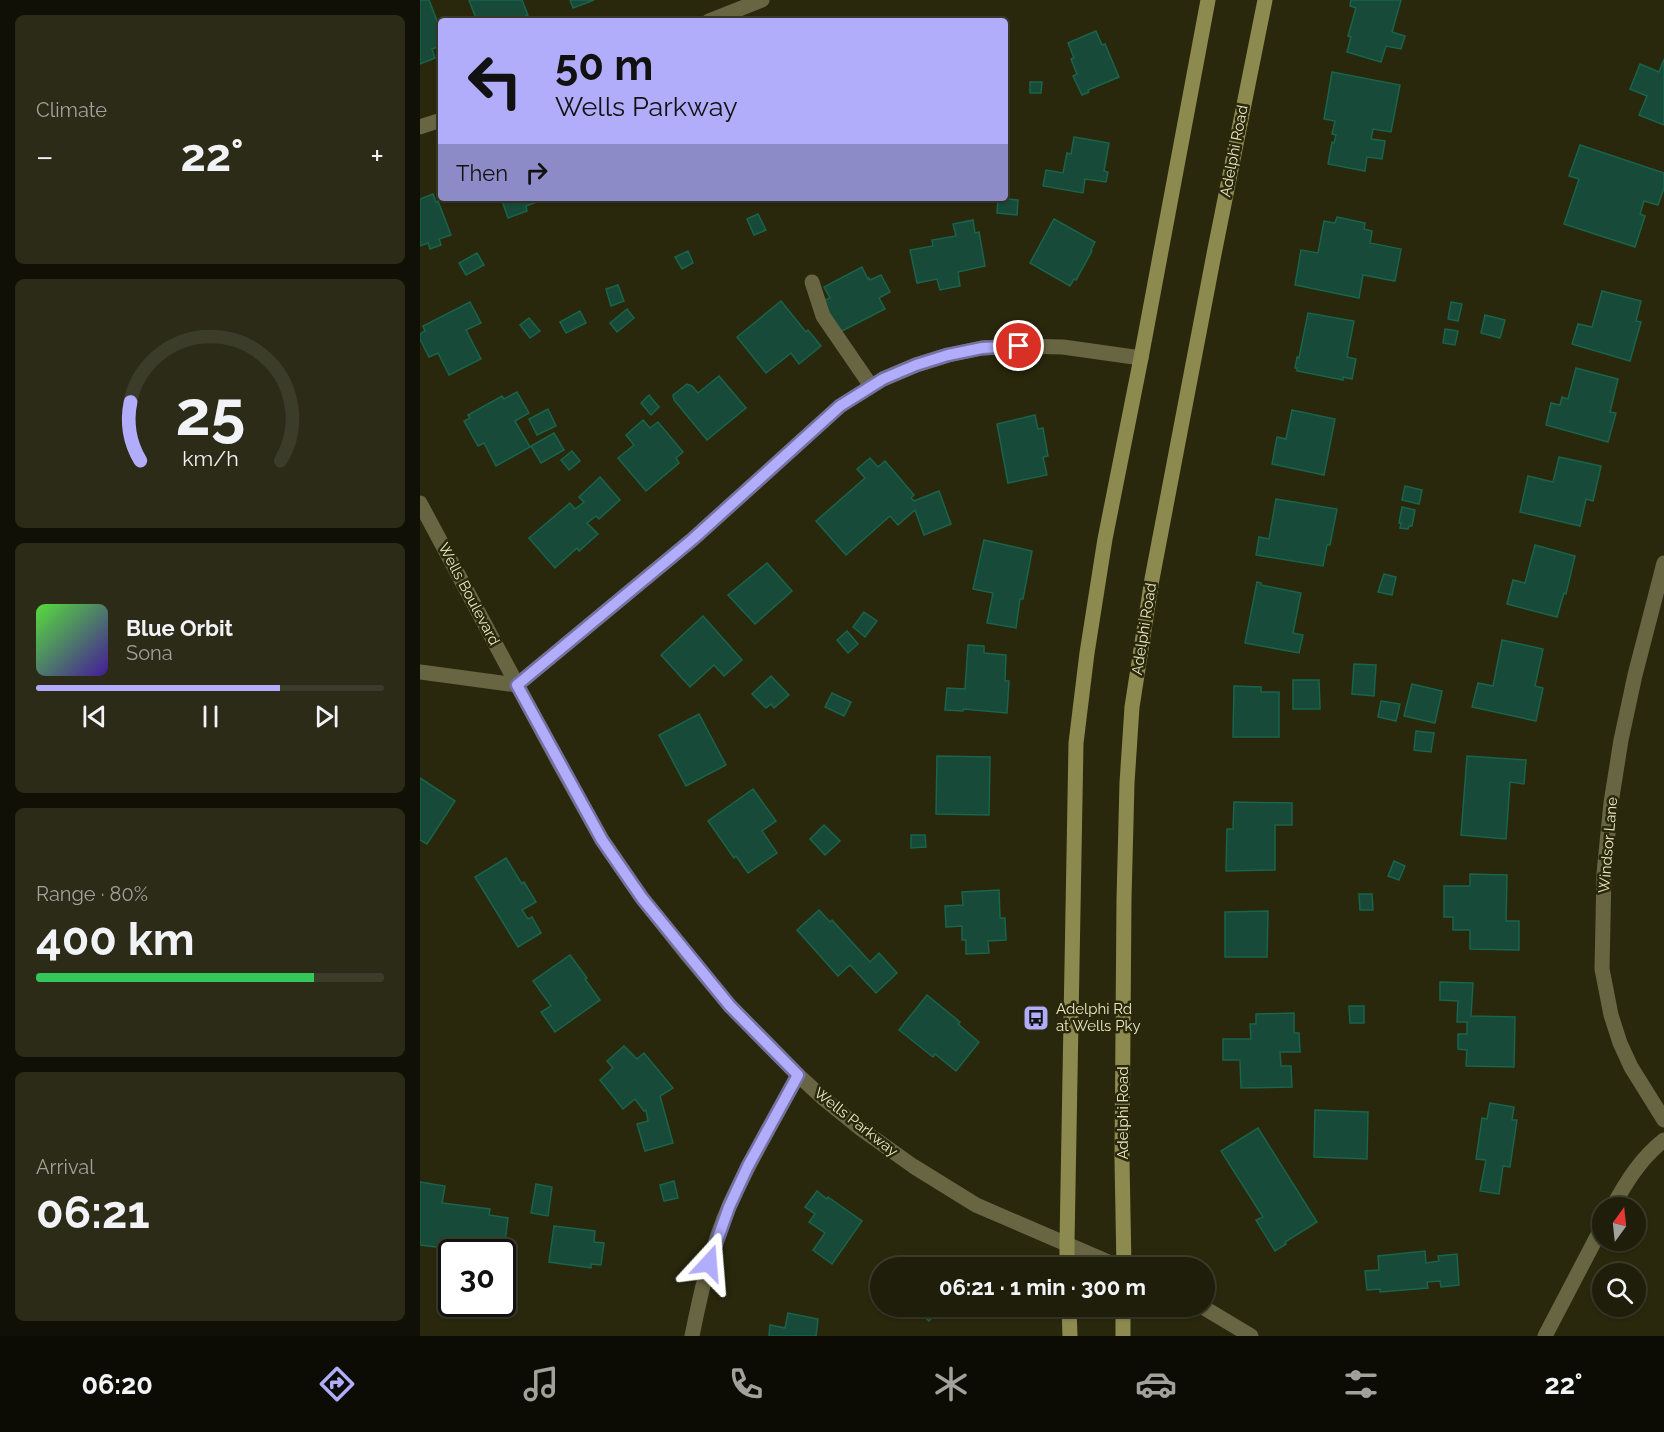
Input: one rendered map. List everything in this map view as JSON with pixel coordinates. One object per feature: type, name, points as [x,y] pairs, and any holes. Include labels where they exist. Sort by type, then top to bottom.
[{"type":"main road","points":[[1067,1257],[1076,743],[1105,538],[1208,0]]},
{"type":"main road","name":"Adelphi Road","points":[[1123,1257],[1124,887],[1132,707],[1152,579],[1264,0]]},
{"type":"main road","points":[[1069,1317],[1070,1336]]},
{"type":"main road","points":[[1123,1317],[1123,1336]]},
{"type":"street","points":[[717,18],[762,0]]},
{"type":"street","points":[[420,127],[438,121]]},
{"type":"street","points":[[812,282],[823,316],[872,386]]},
{"type":"street","points":[[420,672],[517,685],[693,539],[840,406],[883,379],[916,365],[982,348],[1063,347],[1141,358]]},
{"type":"street","name":"Wells Boulevard","points":[[420,503],[517,685]]},
{"type":"street","name":"Windsor Lane","points":[[1664,563],[1635,675],[1611,803],[1604,873],[1602,969],[1611,1015],[1620,1043],[1631,1067],[1664,1120]]},
{"type":"street","name":"Wells Parkway","points":[[517,685],[602,840],[642,898],[730,1006],[798,1075],[861,1129],[913,1166],[976,1205],[1098,1257]]},
{"type":"street","points":[[692,1336],[702,1283],[729,1207],[748,1166],[798,1075]]},
{"type":"street","points":[[1618,1197],[1633,1172],[1652,1149],[1664,1140]]},
{"type":"street","points":[[1545,1336],[1592,1246]]},
{"type":"street","points":[[1215,1314],[1251,1336]]},
{"type":"building","points":[[429,0],[438,23],[438,47],[432,49],[435,58],[420,64],[420,1]]},
{"type":"building","points":[[469,0],[522,0],[528,15],[521,18],[476,18]]},
{"type":"building","points":[[570,0],[594,0],[573,8]]},
{"type":"building","points":[[1351,0],[1401,0],[1392,32],[1405,36],[1401,49],[1386,46],[1381,62],[1347,52],[1351,37],[1348,36],[1356,8],[1350,6]]},
{"type":"building","points":[[1096,31],[1102,45],[1105,44],[1119,77],[1088,90],[1089,92],[1082,95],[1073,76],[1077,74],[1068,43]]},
{"type":"building","points":[[1664,59],[1664,125],[1639,115],[1647,96],[1630,89],[1640,64],[1659,72]]},
{"type":"building","points":[[1332,72],[1400,85],[1391,132],[1373,129],[1371,139],[1385,141],[1382,159],[1367,157],[1365,171],[1328,164],[1332,142],[1334,143],[1336,135],[1332,134],[1335,121],[1324,119]]},
{"type":"building","points":[[1030,82],[1042,82],[1041,93],[1030,93]]},
{"type":"building","points":[[1074,137],[1109,143],[1104,171],[1108,172],[1106,182],[1085,179],[1083,193],[1043,186],[1046,170],[1063,173],[1067,153],[1071,154]]},
{"type":"building","points":[[1580,145],[1664,173],[1664,188],[1658,205],[1644,201],[1640,214],[1645,216],[1635,247],[1564,224],[1579,179],[1569,176]]},
{"type":"building","points":[[433,194],[451,235],[439,239],[441,245],[430,249],[428,243],[420,246],[420,199]]},
{"type":"building","points":[[1018,200],[1017,215],[997,213],[998,201]]},
{"type":"building","points":[[502,201],[539,201],[526,206],[527,211],[508,218]]},
{"type":"building","points":[[758,214],[766,230],[754,235],[747,219]]},
{"type":"building","points":[[1337,217],[1365,223],[1364,229],[1372,231],[1370,243],[1401,249],[1395,281],[1363,275],[1359,298],[1295,285],[1301,250],[1318,253],[1324,221],[1335,223]]},
{"type":"building","points":[[1054,219],[1095,242],[1076,280],[1074,279],[1070,286],[1030,263]]},
{"type":"building","points":[[973,220],[975,233],[979,232],[985,266],[958,272],[960,286],[940,290],[937,279],[917,283],[910,250],[933,246],[932,240],[956,236],[953,224]]},
{"type":"building","points":[[688,251],[693,263],[682,269],[675,257]]},
{"type":"building","points":[[477,253],[484,265],[466,275],[459,263]]},
{"type":"building","points":[[862,267],[870,280],[881,275],[890,292],[879,298],[885,309],[840,332],[823,301],[830,298],[824,287]]},
{"type":"building","points":[[618,285],[624,301],[611,306],[606,289]]},
{"type":"building","points":[[1602,291],[1641,301],[1636,321],[1641,322],[1630,361],[1572,344],[1578,324],[1592,327]]},
{"type":"building","points":[[781,301],[806,332],[808,330],[821,346],[799,364],[791,353],[766,373],[737,337]]},
{"type":"building","points":[[470,302],[481,323],[466,330],[481,359],[449,375],[438,353],[429,357],[420,339],[420,334],[425,331],[423,326]]},
{"type":"building","points":[[1451,302],[1462,304],[1458,321],[1448,319]]},
{"type":"building","points":[[627,309],[634,318],[617,332],[610,323]]},
{"type":"building","points":[[580,311],[586,323],[566,333],[560,322]]},
{"type":"building","points":[[1308,313],[1354,321],[1347,357],[1356,359],[1352,379],[1343,377],[1343,380],[1297,371],[1295,368]]},
{"type":"building","points":[[1485,315],[1505,320],[1500,338],[1481,333]]},
{"type":"building","points":[[529,318],[540,331],[530,338],[520,325]]},
{"type":"building","points":[[1445,329],[1458,331],[1455,345],[1443,343]]},
{"type":"building","points":[[1576,368],[1618,379],[1610,412],[1616,413],[1608,442],[1546,425],[1551,403],[1560,405],[1562,397],[1568,399]]},
{"type":"building","points":[[719,376],[746,408],[707,440],[674,400],[673,395],[687,384],[698,393]]},
{"type":"building","points":[[517,392],[529,413],[515,421],[530,447],[496,466],[484,443],[478,446],[464,421],[470,418],[468,415],[502,396],[504,399]]},
{"type":"building","points":[[649,395],[659,407],[651,415],[641,403]]},
{"type":"building","points":[[548,409],[556,426],[537,435],[529,419]]},
{"type":"building","points":[[1292,410],[1335,419],[1324,475],[1272,464],[1277,437],[1286,439]]},
{"type":"building","points":[[1035,415],[1038,429],[1043,428],[1048,456],[1043,457],[1047,475],[1008,483],[997,424]]},
{"type":"building","points":[[643,420],[650,428],[658,422],[683,452],[676,458],[679,463],[646,491],[618,458],[634,445],[626,435]]},
{"type":"building","points":[[554,433],[564,450],[541,463],[531,446]]},
{"type":"building","points":[[572,451],[580,461],[569,470],[561,460]]},
{"type":"building","points":[[1559,457],[1601,466],[1593,501],[1586,499],[1580,526],[1520,512],[1528,476],[1553,482]]},
{"type":"building","points":[[870,458],[878,467],[885,461],[914,495],[911,498],[914,501],[939,491],[951,524],[924,535],[915,510],[898,525],[890,516],[846,555],[816,521],[865,478],[857,469]]},
{"type":"building","points":[[600,477],[620,500],[599,519],[596,516],[587,523],[598,534],[579,551],[577,548],[555,568],[529,538],[570,503],[575,509],[584,502],[579,497]]},
{"type":"building","points":[[1405,486],[1422,490],[1419,504],[1402,500]]},
{"type":"building","points":[[1276,499],[1337,509],[1323,566],[1256,555],[1259,537],[1269,539]]},
{"type":"building","points":[[1402,507],[1415,510],[1412,526],[1408,529],[1400,528]]},
{"type":"building","points":[[984,540],[1032,551],[1023,599],[1020,599],[1016,628],[987,623],[993,593],[973,589]]},
{"type":"building","points":[[1535,545],[1575,556],[1566,594],[1564,593],[1557,617],[1507,604],[1513,580],[1525,583]]},
{"type":"building","points":[[767,563],[792,591],[755,624],[728,595]]},
{"type":"building","points":[[1384,574],[1396,577],[1392,595],[1378,592]]},
{"type":"building","points":[[1257,582],[1261,585],[1301,593],[1293,633],[1303,635],[1299,653],[1245,643]]},
{"type":"building","points":[[864,612],[877,621],[865,637],[853,627]]},
{"type":"building","points":[[703,616],[742,660],[724,676],[714,665],[690,687],[661,655]]},
{"type":"building","points":[[847,631],[858,644],[848,653],[837,640]]},
{"type":"building","points":[[1502,640],[1543,649],[1535,686],[1543,688],[1536,721],[1472,707],[1478,683],[1493,686]]},
{"type":"building","points":[[968,645],[984,646],[984,653],[1006,655],[1005,681],[1009,681],[1007,713],[963,709],[963,711],[945,710],[947,688],[965,689]]},
{"type":"building","points":[[1354,664],[1376,665],[1374,696],[1352,694]]},
{"type":"building","points":[[771,676],[789,695],[774,708],[771,704],[766,708],[752,694]]},
{"type":"building","points":[[1293,680],[1319,680],[1320,709],[1293,709]]},
{"type":"building","points":[[1412,684],[1442,691],[1435,723],[1404,716]]},
{"type":"building","points":[[1234,686],[1261,687],[1261,692],[1279,692],[1279,737],[1233,737]]},
{"type":"building","points":[[832,693],[851,702],[844,716],[825,707]]},
{"type":"building","points":[[1381,701],[1400,704],[1396,721],[1378,717]]},
{"type":"building","points":[[699,714],[726,765],[686,786],[659,735]]},
{"type":"building","points":[[1416,731],[1434,733],[1431,752],[1414,750]]},
{"type":"building","points":[[937,756],[990,757],[989,815],[936,814]]},
{"type":"building","points":[[1467,756],[1526,760],[1524,784],[1510,782],[1506,839],[1461,835]]},
{"type":"building","points":[[420,778],[455,801],[427,844],[420,840]]},
{"type":"building","points":[[753,789],[776,821],[762,831],[777,853],[748,873],[736,856],[734,858],[708,821]]},
{"type":"building","points":[[1234,802],[1292,803],[1292,825],[1275,825],[1275,870],[1226,871],[1227,829],[1233,829]]},
{"type":"building","points":[[824,825],[840,841],[825,855],[810,839]]},
{"type":"building","points":[[911,835],[925,835],[926,847],[911,848]]},
{"type":"building","points":[[506,858],[536,902],[522,910],[528,919],[532,917],[541,933],[518,947],[475,877]]},
{"type":"building","points":[[1394,861],[1405,866],[1399,880],[1388,876]]},
{"type":"building","points":[[1470,874],[1507,875],[1506,921],[1519,921],[1519,950],[1470,949],[1470,930],[1453,930],[1453,917],[1444,917],[1444,886],[1470,886]]},
{"type":"building","points":[[999,890],[1000,918],[1005,918],[1006,940],[988,941],[989,953],[966,954],[966,940],[962,940],[962,926],[946,927],[945,906],[963,905],[962,892]]},
{"type":"building","points":[[1359,894],[1372,894],[1373,910],[1360,910]]},
{"type":"building","points":[[819,910],[830,922],[832,920],[870,962],[879,953],[897,973],[876,993],[850,965],[838,976],[797,930]]},
{"type":"building","points":[[1268,911],[1267,957],[1225,957],[1225,912]]},
{"type":"building","points":[[570,955],[600,1000],[555,1032],[541,1012],[551,1006],[533,981]]},
{"type":"building","points":[[1440,982],[1473,983],[1471,1016],[1515,1017],[1514,1067],[1466,1066],[1467,1050],[1458,1049],[1458,1034],[1467,1034],[1467,1022],[1457,1022],[1458,1001],[1440,1000]]},
{"type":"building","points":[[927,995],[960,1022],[958,1024],[979,1042],[956,1071],[935,1054],[933,1057],[899,1030]]},
{"type":"building","points":[[1349,1006],[1364,1006],[1364,1023],[1350,1023]]},
{"type":"building","points":[[1294,1013],[1294,1033],[1299,1033],[1300,1052],[1280,1052],[1281,1066],[1291,1066],[1292,1087],[1241,1088],[1240,1060],[1223,1060],[1223,1039],[1251,1039],[1250,1024],[1256,1024],[1256,1014]]},
{"type":"building","points":[[624,1046],[637,1059],[644,1053],[673,1088],[660,1096],[673,1143],[645,1151],[637,1124],[648,1121],[646,1110],[644,1111],[635,1099],[623,1109],[600,1080],[613,1068],[607,1061]]},
{"type":"building","points":[[1490,1103],[1514,1107],[1512,1120],[1517,1120],[1510,1167],[1503,1166],[1499,1194],[1480,1191],[1486,1160],[1476,1159],[1482,1118],[1487,1119]]},
{"type":"building","points":[[1315,1110],[1368,1112],[1367,1159],[1314,1157]]},
{"type":"building","points":[[1258,1128],[1317,1222],[1275,1251],[1256,1220],[1263,1217],[1221,1151]]},
{"type":"building","points":[[674,1181],[678,1198],[664,1201],[660,1185]]},
{"type":"building","points":[[420,1182],[445,1186],[442,1203],[490,1209],[489,1215],[508,1218],[505,1239],[438,1239],[438,1247],[420,1245]]},
{"type":"building","points":[[536,1184],[552,1187],[548,1216],[531,1213]]},
{"type":"building","points":[[817,1191],[862,1221],[832,1264],[813,1250],[825,1233],[809,1222],[815,1214],[805,1207]]},
{"type":"building","points":[[554,1226],[595,1231],[594,1242],[604,1243],[601,1265],[591,1264],[591,1268],[549,1262]]},
{"type":"building","points":[[1425,1251],[1426,1263],[1439,1261],[1438,1256],[1457,1254],[1459,1285],[1441,1287],[1440,1281],[1427,1282],[1428,1288],[1380,1292],[1380,1289],[1367,1290],[1365,1271],[1379,1270],[1378,1256]]},
{"type":"building","points":[[788,1313],[818,1319],[816,1336],[769,1336],[770,1325],[785,1328]]},
{"type":"place","name":"Adelphi Rd at Wells Pky","points":[[1036,1018]]},
{"type":"route","points":[[709,1263],[729,1207],[748,1166],[798,1075],[730,1006],[642,898],[602,840],[517,685],[693,539],[840,406],[883,379],[916,365],[982,348],[1019,346]]}]
